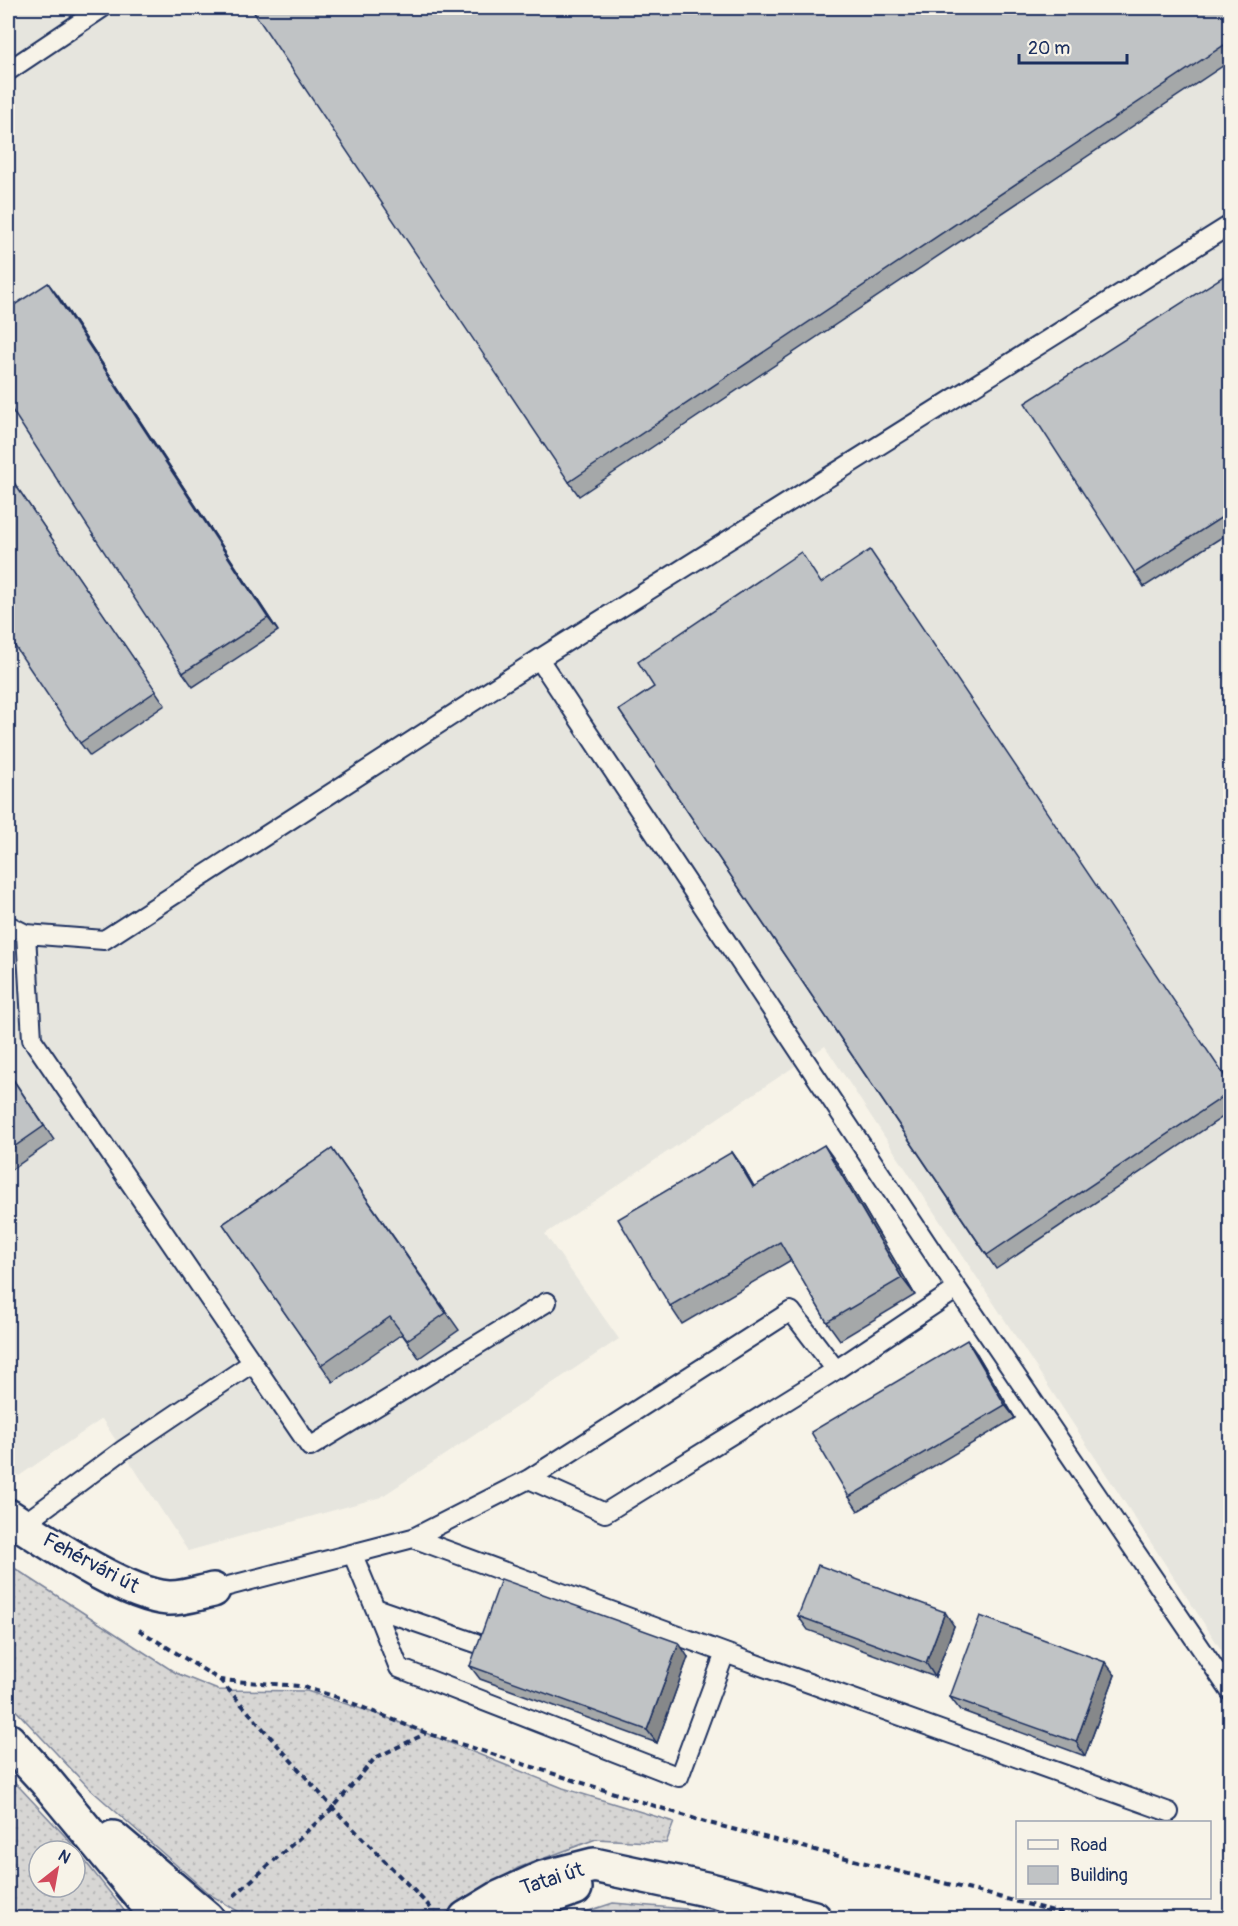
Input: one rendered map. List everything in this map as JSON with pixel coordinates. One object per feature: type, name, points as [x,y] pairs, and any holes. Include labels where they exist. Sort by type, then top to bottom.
[{"type":"street","name":"Fehérvári út","points":[[15,1521],[72,1556],[135,1590],[169,1599],[213,1590]]},
{"type":"street","points":[[8,1740],[44,1779],[159,1918]]},
{"type":"street","points":[[44,1779],[216,1911]]},
{"type":"street","name":"Tatai út","points":[[466,1918],[525,1886],[574,1868],[594,1865],[710,1890],[814,1918]]},
{"type":"street","name":"Tatai út","points":[[519,1918],[552,1896],[583,1885],[644,1876]]},
{"type":"lane","points":[[8,71],[102,8]]},
{"type":"lane","points":[[8,925],[26,934],[104,940],[538,659],[1230,225]]},
{"type":"lane","points":[[538,659],[957,1289],[1230,1691]]},
{"type":"lane","points":[[26,934],[32,1039],[310,1447],[547,1302]]},
{"type":"lane","points":[[529,1479],[605,1513],[836,1370],[957,1289]]},
{"type":"lane","points":[[213,1590],[413,1538],[529,1479],[791,1311],[836,1370]]},
{"type":"lane","points":[[15,1521],[252,1363]]},
{"type":"lane","points":[[413,1538],[725,1653],[1170,1812]]},
{"type":"lane","points":[[353,1555],[399,1668],[679,1777],[725,1653]]},
{"type":"lane","points":[[375,1608],[476,1643]]},
{"type":"path","points":[[136,1628],[220,1680],[333,1808],[433,1910]]},
{"type":"path","points":[[220,1680],[300,1686],[337,1697],[426,1733],[705,1822],[1081,1918]]},
{"type":"path","points":[[216,1911],[333,1808],[375,1758],[426,1733]]},
{"type":"shaded area","points":[[8,8],[1230,8],[1230,1663],[825,1046],[545,1234],[619,1339],[381,1497],[188,1551],[102,1419],[19,1476],[8,1467]]},
{"type":"shaded area","points":[[8,1564],[176,1673],[218,1690],[307,1691],[383,1716],[563,1788],[674,1822],[666,1843],[596,1839],[518,1868],[443,1916],[430,1918],[249,1918],[209,1894],[89,1788],[8,1702]]},
{"type":"shaded area","points":[[8,1775],[68,1839],[27,1839],[27,1899],[87,1899],[87,1864],[130,1918],[8,1918]]},
{"type":"shaded area","points":[[613,1903],[686,1909],[721,1918],[567,1918]]},
{"type":"building","points":[[251,8],[1230,8],[1230,41],[569,482]]},
{"type":"building","points":[[1230,272],[1230,512],[1135,573],[1025,403]]},
{"type":"building","points":[[48,283],[268,618],[183,673],[8,404],[8,309]]},
{"type":"building","points":[[8,474],[156,691],[80,743],[8,636]]},
{"type":"building","points":[[870,550],[1230,1084],[1230,1092],[987,1255],[619,710],[654,687],[638,662],[801,552],[821,583]]},
{"type":"building","points":[[8,1072],[44,1126],[8,1151]]},
{"type":"building","points":[[824,1145],[902,1278],[827,1322],[780,1242],[670,1306],[618,1219],[732,1152],[753,1187]]},
{"type":"building","points":[[332,1149],[446,1313],[407,1340],[390,1317],[321,1365],[223,1224]]},
{"type":"building","points":[[967,1340],[1005,1405],[849,1497],[811,1432]]},
{"type":"building","points":[[818,1565],[945,1612],[926,1663],[798,1616]]},
{"type":"building","points":[[501,1579],[679,1643],[647,1730],[470,1666]]},
{"type":"building","points":[[980,1616],[1105,1662],[1076,1742],[950,1697]]}]
